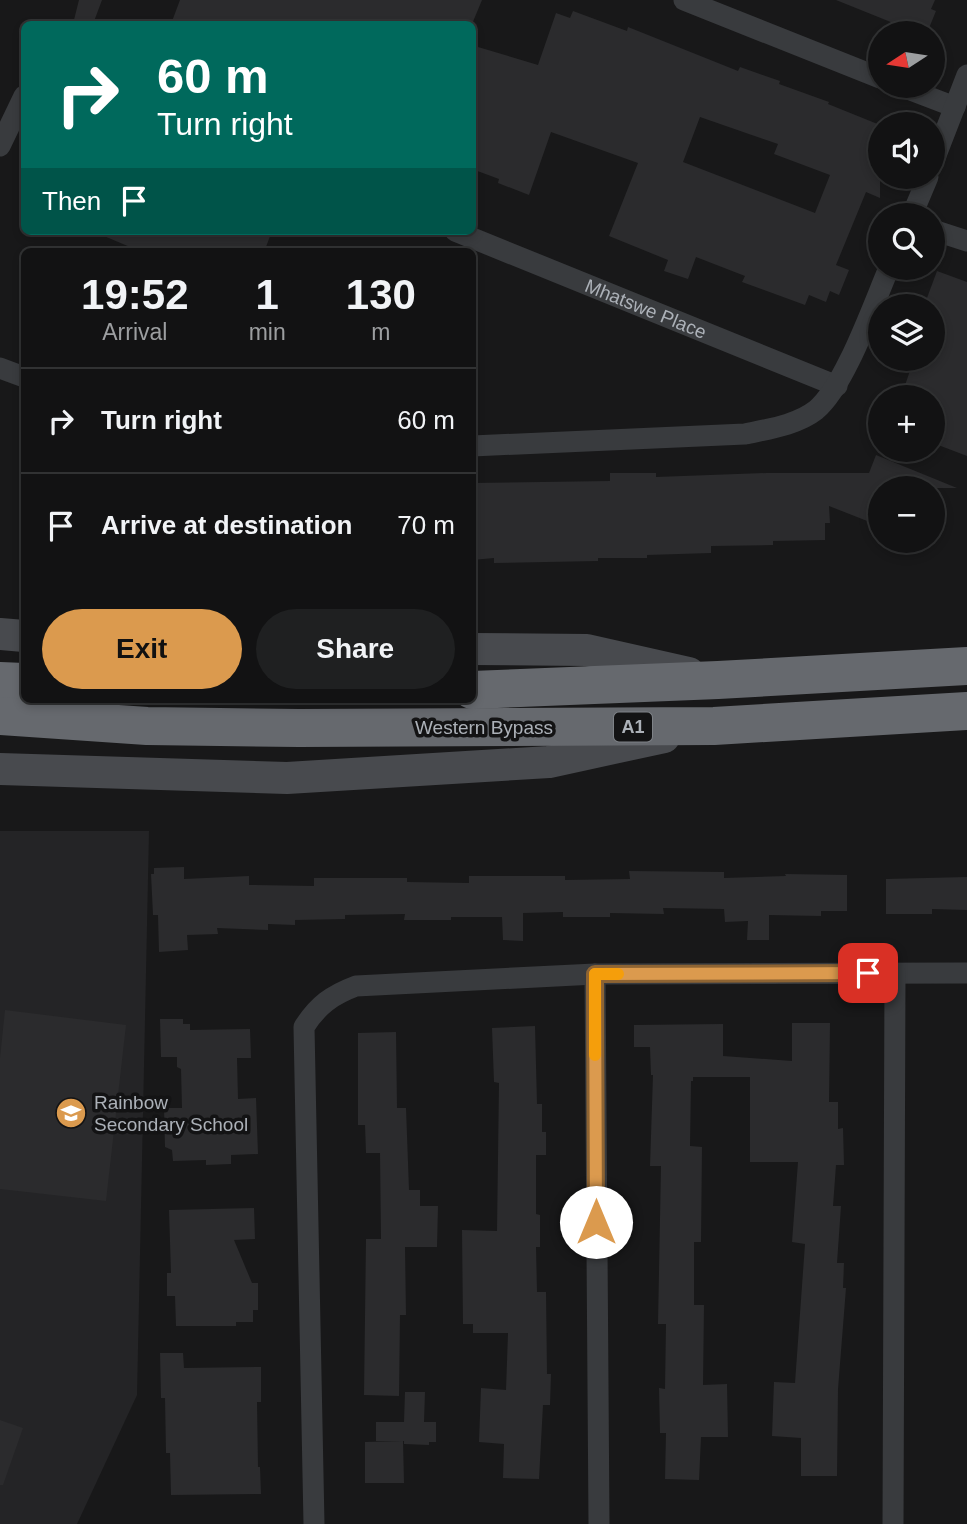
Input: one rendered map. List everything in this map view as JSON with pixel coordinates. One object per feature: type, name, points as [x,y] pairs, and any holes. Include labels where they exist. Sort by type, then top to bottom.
[{"type":"highway","name":"Western Bypass","points":[[476,690],[967,666]]},
{"type":"highway","points":[[0,681],[21,682]]},
{"type":"highway","name":"Western Bypass","points":[[0,716],[146,726],[714,726],[967,710]]},
{"type":"street","points":[[684,0],[868,73]]},
{"type":"street","points":[[945,132],[967,75]]},
{"type":"street","points":[[931,98],[955,107]]},
{"type":"street","points":[[0,146],[21,102]]},
{"type":"street","points":[[945,234],[967,241]]},
{"type":"street","name":"Mhatswe Place","points":[[465,235],[837,386]]},
{"type":"street","points":[[476,446],[745,434],[783,425],[815,411],[837,386],[884,280]]},
{"type":"street","points":[[0,368],[21,376]]},
{"type":"street","points":[[0,634],[21,636]]},
{"type":"street","points":[[476,649],[587,650],[718,680]]},
{"type":"street","points":[[0,769],[287,778],[549,762],[714,726]]},
{"type":"street","points":[[893,1524],[895,973]]},
{"type":"street","points":[[314,1524],[304,1027],[313,1012],[332,995],[356,986],[595,974],[967,973]]},
{"type":"street","points":[[595,974],[599,1524]]},
{"type":"shaded area","name":"Rainbow Secondary School","points":[[0,831],[149,831],[137,1395],[77,1524],[0,1524]]},
{"type":"building","points":[[79,0],[102,0],[94,21],[74,21]]},
{"type":"building","points":[[180,0],[482,0],[473,21],[172,21]]},
{"type":"building","points":[[836,0],[935,0],[931,9],[936,11],[932,21],[888,21]]},
{"type":"building","points":[[573,11],[627,31],[628,27],[738,71],[740,67],[780,81],[779,84],[829,102],[828,104],[868,120],[868,189],[880,189],[880,198],[866,192],[836,265],[849,270],[839,295],[830,291],[826,302],[809,295],[805,305],[742,282],[745,276],[696,257],[688,279],[664,271],[668,260],[609,236],[638,163],[551,132],[529,195],[498,183],[499,179],[476,170],[478,47],[538,65],[556,13],[570,18]],"holes":[[[700,117],[778,144],[774,154],[830,175],[815,213],[683,162]]]},
{"type":"building","points":[[102,235],[270,235],[266,248],[132,248]]},
{"type":"building","points":[[945,274],[967,282],[967,456],[945,448],[945,385],[905,385],[910,371],[945,371],[945,294],[928,294],[934,280],[945,280]]},
{"type":"building","points":[[873,462],[893,462],[928,476],[868,476],[868,521],[829,506],[830,523],[825,523],[825,540],[773,541],[773,545],[711,546],[711,553],[647,555],[647,558],[598,558],[598,561],[494,563],[494,558],[476,560],[476,483],[610,481],[610,473],[656,473],[656,477],[869,473]]},
{"type":"building","points":[[184,867],[184,879],[249,876],[249,885],[314,886],[314,878],[407,878],[407,882],[469,883],[469,876],[565,876],[565,880],[630,879],[629,871],[724,872],[724,878],[786,876],[785,874],[847,875],[847,911],[821,911],[821,916],[769,915],[769,940],[747,940],[748,921],[725,922],[724,909],[663,908],[664,914],[610,913],[610,917],[563,917],[563,912],[523,913],[523,941],[503,940],[502,917],[404,920],[405,914],[345,915],[345,919],[295,920],[295,925],[268,924],[268,930],[217,928],[218,934],[187,935],[188,950],[159,952],[158,915],[153,915],[151,874],[154,874],[154,868]]},
{"type":"building","points":[[967,877],[967,910],[932,909],[932,914],[886,914],[886,879]]},
{"type":"building","points":[[5,1010],[126,1025],[106,1201],[0,1189],[0,1058]]},
{"type":"building","points":[[160,1019],[183,1019],[183,1024],[190,1024],[190,1030],[250,1029],[251,1058],[237,1058],[238,1099],[256,1098],[258,1154],[231,1155],[231,1164],[206,1165],[206,1160],[173,1161],[172,1150],[165,1147],[164,1108],[182,1108],[181,1069],[177,1067],[177,1057],[161,1057]]},
{"type":"building","points":[[792,1023],[830,1023],[829,1102],[838,1102],[838,1129],[843,1128],[844,1165],[836,1165],[833,1206],[841,1206],[837,1263],[844,1263],[843,1288],[846,1288],[838,1389],[837,1476],[801,1476],[801,1438],[772,1436],[774,1382],[795,1383],[805,1244],[792,1242],[798,1162],[750,1162],[750,1077],[693,1077],[690,1146],[702,1147],[701,1242],[694,1242],[694,1305],[704,1305],[703,1385],[727,1384],[728,1437],[701,1437],[699,1480],[665,1479],[666,1433],[660,1433],[659,1388],[665,1389],[666,1324],[658,1324],[661,1166],[650,1166],[653,1075],[650,1047],[634,1047],[634,1025],[723,1024],[723,1056],[792,1061]]},
{"type":"building","points":[[535,1026],[537,1104],[542,1104],[542,1132],[546,1132],[546,1155],[536,1155],[536,1214],[540,1215],[540,1247],[536,1247],[537,1292],[546,1292],[550,1405],[543,1405],[539,1479],[503,1478],[504,1444],[479,1442],[481,1388],[506,1390],[508,1333],[473,1333],[473,1324],[463,1324],[462,1230],[497,1231],[499,1083],[494,1082],[492,1028]]},
{"type":"building","points":[[396,1032],[397,1108],[406,1108],[409,1190],[420,1190],[420,1206],[438,1206],[437,1247],[405,1247],[406,1315],[400,1315],[399,1396],[364,1395],[366,1239],[381,1239],[380,1153],[366,1153],[365,1125],[358,1125],[358,1033]]},
{"type":"building","points":[[254,1208],[255,1239],[234,1240],[252,1283],[258,1283],[258,1310],[253,1310],[253,1322],[236,1322],[236,1326],[176,1326],[175,1296],[167,1296],[167,1273],[171,1273],[169,1210]]},
{"type":"building","points":[[160,1353],[183,1353],[184,1368],[261,1367],[261,1402],[257,1402],[261,1494],[171,1495],[170,1453],[166,1453],[165,1398],[161,1398]]},
{"type":"building","points":[[405,1392],[425,1392],[424,1422],[436,1422],[436,1442],[429,1442],[429,1445],[404,1444],[404,1441],[376,1441],[376,1422],[404,1422]]},
{"type":"building","points":[[0,1420],[23,1428],[3,1485],[0,1485]]},
{"type":"building","points":[[403,1441],[404,1483],[365,1483],[365,1442]]},
{"type":"slow traffic","points":[[595,1055],[595,974],[618,974]]},
{"type":"place","name":"Rainbow Secondary School","points":[[71,1113]]},
{"type":"route","points":[[596,1222],[595,974],[868,973]]}]
